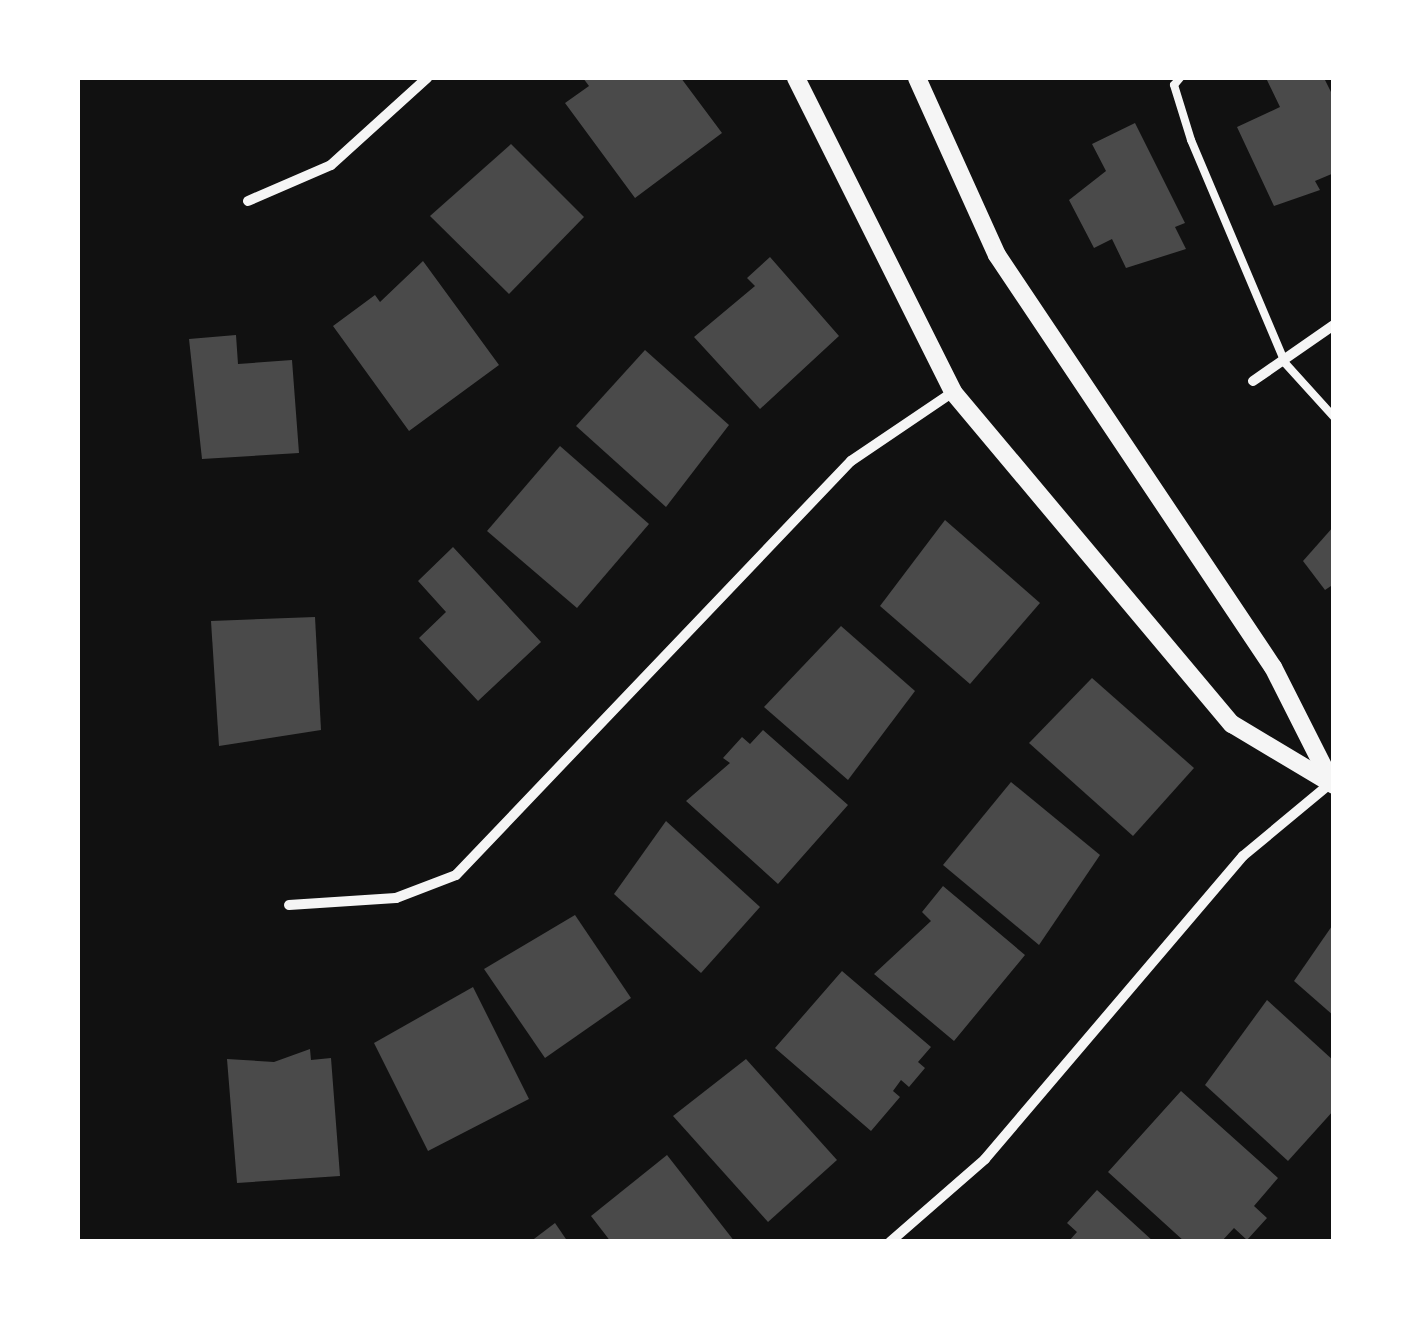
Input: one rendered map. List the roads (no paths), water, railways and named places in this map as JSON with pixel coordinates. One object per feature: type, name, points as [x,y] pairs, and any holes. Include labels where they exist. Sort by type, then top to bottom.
[{"type":"street","points":[[248,201],[331,165],[427,78]]},
{"type":"street","points":[[796,78],[953,392],[1232,724],[1332,784]]},
{"type":"street","points":[[916,78],[997,254],[1273,667],[1332,784]]},
{"type":"street","points":[[1253,382],[1334,325]]},
{"type":"street","points":[[289,905],[396,898],[456,875],[851,461],[953,392]]},
{"type":"street","points":[[890,1242],[985,1159],[1243,856],[1332,784]]},
{"type":"lane","points":[[1180,78],[1174,85],[1191,140],[1284,362],[1334,417]]}]
